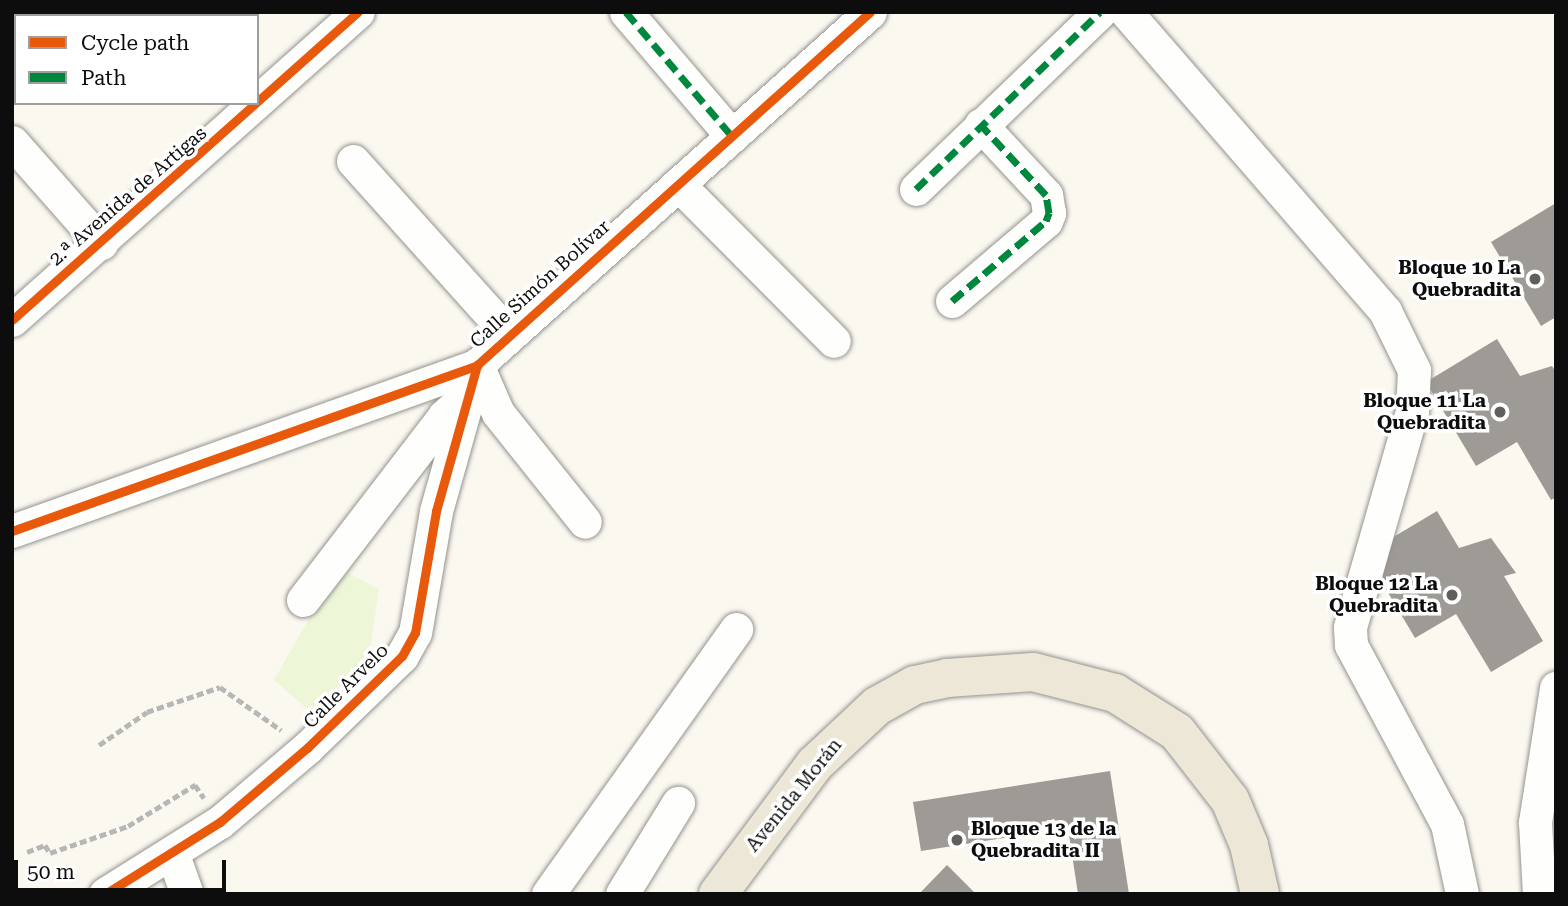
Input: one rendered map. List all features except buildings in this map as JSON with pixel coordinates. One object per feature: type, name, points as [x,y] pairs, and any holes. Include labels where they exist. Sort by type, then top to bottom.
[{"type":"main road","name":"Avenida Morán","points":[[718,894],[815,764],[877,706],[915,685],[947,678],[1033,672],[1115,693],[1177,732],[1230,800],[1250,845],[1261,894]]},
{"type":"street","name":"2.ª Avenida de Artigas","points":[[259,90],[358,12]]},
{"type":"street","points":[[626,12],[732,136]]},
{"type":"street","name":"Calle Simón Bolívar","points":[[12,531],[472,380],[508,334],[870,12]]},
{"type":"street","points":[[916,189],[1100,12]]},
{"type":"street","points":[[1126,12],[1385,311],[1414,370],[1416,391],[1350,627],[1351,645],[1447,824],[1462,894]]},
{"type":"street","name":"2.ª Avenida de Artigas","points":[[12,320],[101,243],[229,113]]},
{"type":"street","points":[[952,301],[1046,221],[1049,213],[1045,195],[981,125]]},
{"type":"street","points":[[12,142],[101,243]]},
{"type":"street","points":[[353,161],[484,302],[508,334]]},
{"type":"street","points":[[678,184],[834,341]]},
{"type":"street","points":[[303,600],[472,380],[585,522]]},
{"type":"street","name":"Calle Arvelo","points":[[105,894],[173,855],[220,822],[307,748],[402,656],[415,633],[436,511],[472,380]]},
{"type":"street","points":[[548,894],[736,629]]},
{"type":"street","points":[[1539,894],[1535,822],[1556,688]]},
{"type":"street","points":[[622,894],[678,803]]},
{"type":"street","points":[[173,855],[187,894]]},
{"type":"path","points":[[99,746],[147,712],[220,687],[307,748]]},
{"type":"path","points":[[27,852],[45,845],[50,853],[107,834],[195,785],[220,822]]},
{"type":"green space","points":[[338,568],[379,589],[370,650],[313,714],[274,680]]},
{"type":"marked path","points":[[626,12],[732,136]]},
{"type":"marked path","points":[[916,189],[1100,12]]},
{"type":"marked path","points":[[952,301],[1046,221],[1049,213],[1046,195],[981,125]]},
{"type":"cycle path","points":[[259,100],[358,12]]},
{"type":"cycle path","points":[[12,531],[477,365],[870,12]]},
{"type":"cycle path","points":[[12,320],[254,105]]},
{"type":"cycle path","points":[[105,894],[220,822],[307,748],[402,656],[415,633],[436,511],[477,365]]},
{"type":"place","name":"Bloque 10 La Quebradita","points":[[1535,279]]},
{"type":"place","name":"Bloque 11 La Quebradita","points":[[1500,412]]},
{"type":"place","name":"Bloque 12 La Quebradita","points":[[1452,595]]},
{"type":"place","name":"Bloque 13 de la Quebradita II","points":[[957,840]]}]
